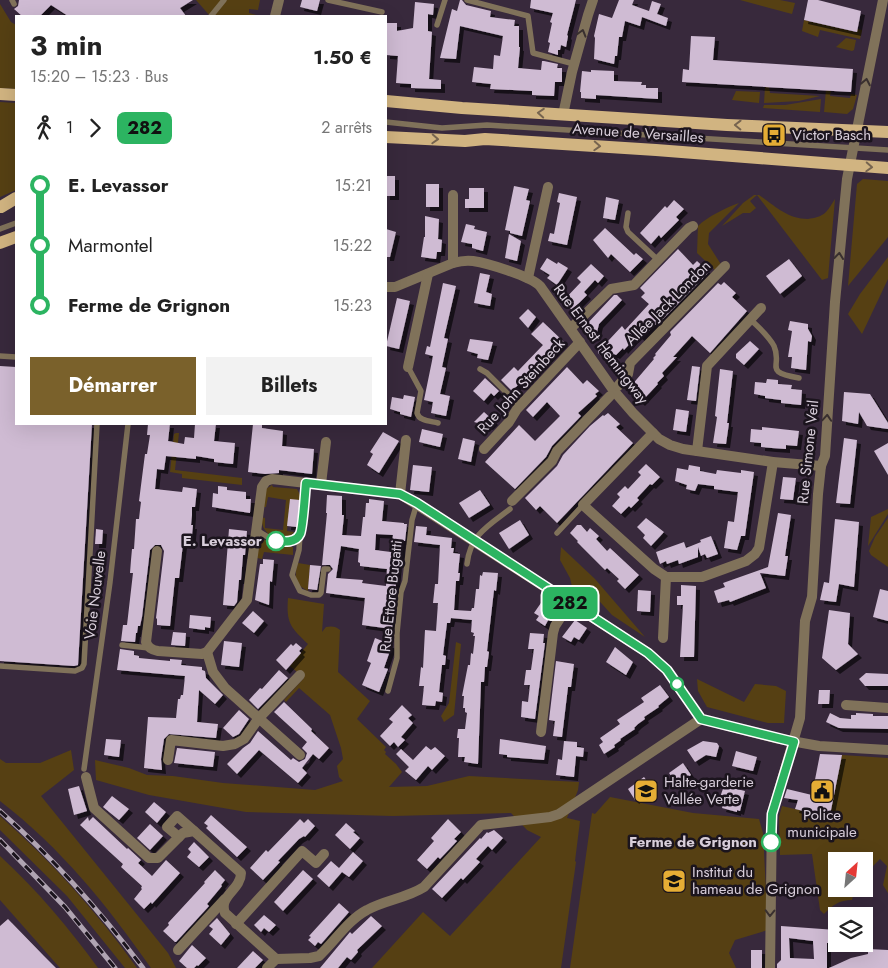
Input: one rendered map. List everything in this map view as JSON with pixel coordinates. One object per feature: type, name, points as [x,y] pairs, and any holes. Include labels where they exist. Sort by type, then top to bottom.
[{"type":"main road","points":[[0,94],[15,95]]},
{"type":"main road","name":"Avenue de Versailles","points":[[387,101],[563,115],[888,132]]},
{"type":"main road","name":"Avenue de Versailles","points":[[387,137],[465,141],[485,139],[631,148],[888,168]]},
{"type":"main road","points":[[1,207],[15,199]]},
{"type":"main road","points":[[1,207],[15,204]]},
{"type":"main road","points":[[0,243],[15,236]]},
{"type":"street","points":[[275,15],[279,0]]},
{"type":"street","points":[[563,115],[574,64],[593,0]]},
{"type":"street","name":"Rue Simone Veil","points":[[770,968],[772,814],[800,718],[805,621],[811,602],[815,568],[815,536],[821,466],[824,456],[835,302],[850,165],[883,0]]},
{"type":"street","points":[[528,278],[548,187]]},
{"type":"street","points":[[453,195],[453,262]]},
{"type":"street","points":[[571,328],[611,289],[634,285],[693,226]]},
{"type":"street","name":"Rue Ernest Hemingway","points":[[387,287],[395,287],[453,262],[464,261],[478,262],[528,278],[540,286],[614,390],[633,413],[653,433],[670,445],[696,451],[773,462],[821,466]]},
{"type":"street","name":"Allée Jack London","points":[[618,386],[628,374],[630,363],[725,266]]},
{"type":"street","points":[[408,368],[428,274]]},
{"type":"street","points":[[696,451],[706,366],[762,308]]},
{"type":"street","name":"Rue John Steinbeck","points":[[484,449],[509,422],[520,406],[580,342]]},
{"type":"street","points":[[511,505],[552,461],[557,451],[610,396]]},
{"type":"street","points":[[653,433],[583,506],[654,569],[666,577],[702,577],[746,561],[755,554],[759,548],[773,462]]},
{"type":"street","points":[[400,494],[406,440]]},
{"type":"street","points":[[321,484],[326,442]]},
{"type":"street","points":[[158,551],[146,642],[149,648],[158,651],[199,655],[208,652],[247,600],[264,483],[269,479],[400,494],[417,503],[648,653],[667,670],[701,719],[794,742],[819,746],[888,750]]},
{"type":"street","points":[[663,638],[666,577]]},
{"type":"street","points":[[541,732],[553,633],[555,626],[570,603]]},
{"type":"street","points":[[208,652],[213,672],[225,688],[300,755]]},
{"type":"street","points":[[168,760],[171,740],[230,746],[244,739],[259,718],[300,675]]},
{"type":"street","points":[[846,705],[888,708]]},
{"type":"street","points":[[266,968],[276,959],[319,956],[361,913],[374,906],[417,892],[481,824],[550,817],[559,814],[701,719]]},
{"type":"street","points":[[85,773],[94,808],[148,858],[156,859],[160,857],[183,833],[194,831]]},
{"type":"street","points":[[178,837],[167,827],[177,816],[241,873],[240,879],[225,899],[178,950]]},
{"type":"street","points":[[236,924],[302,851],[316,863],[324,854]]},
{"type":"street","points":[[225,899],[224,910],[236,924],[276,959]]},
{"type":"lane","points":[[212,15],[224,0]]},
{"type":"lane","points":[[328,0],[355,3],[382,12]]},
{"type":"lane","points":[[437,25],[444,0]]},
{"type":"lane","points":[[467,0],[528,16],[533,54],[574,64]]},
{"type":"lane","name":"Avenue de Versailles","points":[[387,122],[448,128],[497,126],[888,150]]},
{"type":"lane","points":[[628,213],[626,227],[628,232],[658,260]]},
{"type":"lane","points":[[0,228],[15,223]]},
{"type":"lane","points":[[750,319],[769,338],[775,349],[775,364],[778,371],[785,376],[798,378]]},
{"type":"lane","points":[[0,356],[15,357]]},
{"type":"lane","points":[[408,368],[421,391],[416,413],[421,419],[438,423]]},
{"type":"lane","points":[[480,369],[487,373],[520,406]]},
{"type":"lane","points":[[0,666],[75,671],[82,668],[84,664],[97,425]]},
{"type":"lane","name":"Voie Nouvelle","points":[[85,773],[128,425]]},
{"type":"lane","points":[[306,483],[299,550],[292,575],[300,591],[311,596],[319,595],[321,593],[324,569],[328,569]]},
{"type":"lane","name":"Rue Ettore Bugatti","points":[[388,690],[397,658],[398,624],[402,592],[412,520],[417,503]]},
{"type":"lane","points":[[467,564],[468,551],[484,528],[511,505]]},
{"type":"lane","points":[[557,533],[583,506]]},
{"type":"lane","points":[[257,530],[269,538],[284,542],[294,540],[300,534]]},
{"type":"lane","points":[[122,646],[149,648]]},
{"type":"shaded area","points":[[196,0],[260,0],[258,10],[249,9],[249,13],[256,15],[209,15]]},
{"type":"shaded area","points":[[740,0],[780,0],[795,3],[792,14]]},
{"type":"shaded area","points":[[0,4],[11,22],[15,24],[15,89],[0,88]]},
{"type":"shaded area","points":[[804,20],[856,32],[857,29],[862,30],[860,39],[820,30],[818,37],[802,31]]},
{"type":"shaded area","points":[[846,38],[856,40],[854,50],[836,47]]},
{"type":"shaded area","points":[[765,87],[769,87],[770,93],[820,96],[799,101],[764,103]]},
{"type":"shaded area","points":[[826,90],[831,90],[830,96],[850,98],[851,94],[857,95],[853,109],[847,114],[824,112]]},
{"type":"shaded area","points":[[736,91],[760,92],[759,103],[732,100]]},
{"type":"shaded area","points":[[821,99],[820,112],[763,108],[764,105],[785,105]]},
{"type":"shaded area","points":[[0,102],[15,103],[15,190],[0,197]]},
{"type":"shaded area","points":[[863,179],[888,181],[888,237],[848,286],[857,184]]},
{"type":"shaded area","points":[[757,195],[750,201],[756,208],[750,213],[743,213],[722,226],[743,203]]},
{"type":"shaded area","points":[[757,195],[787,214],[808,219],[824,214],[835,199],[828,278],[822,280]]},
{"type":"shaded area","points":[[739,203],[709,233],[708,244],[722,266],[717,272],[697,253],[698,226],[717,213]]},
{"type":"shaded area","points":[[888,257],[888,279],[862,334],[848,314],[860,294]]},
{"type":"shaded area","points":[[179,433],[175,470],[242,478],[242,485],[182,478],[182,474],[170,472],[174,434]]},
{"type":"shaded area","points":[[272,485],[273,487],[297,489],[300,495],[300,500],[290,500],[287,531],[294,532],[283,539],[271,536],[265,530],[261,517],[265,518],[265,528],[283,530],[286,500],[268,497],[266,507],[263,507],[266,489]]},
{"type":"shaded area","points":[[888,509],[888,514],[868,546],[871,517]]},
{"type":"shaded area","points":[[888,518],[888,567],[871,555],[869,551],[875,537]]},
{"type":"shaded area","points":[[261,538],[269,542],[268,545],[276,549],[278,546],[293,547],[293,555],[264,552],[262,559],[257,558]]},
{"type":"shaded area","points":[[561,547],[595,579],[645,637],[612,615],[592,593],[574,595],[570,578],[560,560]]},
{"type":"shaded area","points":[[298,563],[310,565],[308,591],[300,586],[296,579]]},
{"type":"shaded area","points":[[288,598],[324,604],[322,632],[326,627],[332,626],[340,630],[338,672],[370,701],[357,719],[386,747],[384,750],[385,754],[402,772],[389,787],[427,786],[469,776],[579,782],[578,790],[567,818],[580,821],[561,968],[372,968],[423,912],[450,936],[541,837],[527,830],[511,813],[393,816],[246,812],[149,795],[96,780],[95,760],[129,768],[147,775],[173,776],[223,783],[315,790],[343,781],[339,777],[337,766],[343,759],[341,748],[330,715],[299,688],[286,702],[284,700],[304,678],[290,666],[308,644],[291,624],[288,614]]},
{"type":"shaded area","points":[[456,642],[461,644],[454,715],[444,722],[441,716],[449,703]]},
{"type":"shaded area","points":[[697,679],[744,702],[755,684],[776,686],[786,691],[784,723],[768,723],[707,707],[698,691]]},
{"type":"shaded area","points":[[71,750],[74,770],[41,796],[168,953],[176,968],[151,968],[82,879],[43,838],[0,801],[0,759],[6,763],[40,763]]},
{"type":"shaded area","points":[[842,755],[888,758],[888,893],[883,885],[887,866],[880,859],[873,866],[873,852],[828,852],[828,898],[852,898],[852,900],[843,901],[828,907],[824,914],[820,910],[812,854],[780,855],[779,817],[782,806],[830,815]]},
{"type":"shaded area","name":"Institut du hameau de Grignon","points":[[610,797],[693,813],[759,819],[763,833],[768,930],[735,940],[729,953],[736,968],[570,968],[592,813],[595,814]]},
{"type":"shaded area","points":[[0,816],[38,851],[73,888],[137,968],[125,968],[67,896],[0,830]]},
{"type":"shaded area","points":[[0,856],[52,910],[98,968],[60,968],[0,900]]},
{"type":"building","points":[[19,0],[193,0],[180,8],[185,15],[66,15],[51,5],[41,15],[21,15],[14,9],[18,6]]},
{"type":"building","points":[[302,0],[320,0],[317,11],[300,7]]},
{"type":"building","points":[[460,0],[466,5],[491,11],[490,17],[515,20],[514,26],[519,26],[518,68],[541,70],[542,61],[544,61],[558,64],[557,68],[562,68],[562,82],[555,82],[554,96],[532,95],[532,91],[490,89],[491,84],[472,82],[474,67],[493,69],[494,55],[500,56],[503,36],[460,26],[456,59],[440,58],[452,9],[457,11]]},
{"type":"building","points":[[531,0],[576,0],[567,35],[566,47],[561,45],[558,55],[548,52],[552,23],[550,22],[553,13],[530,8]]},
{"type":"building","points":[[619,0],[634,0],[632,5],[649,11],[652,1],[661,4],[657,14],[668,18],[666,26],[642,17],[640,26],[625,21],[622,37],[619,37],[614,64],[594,59],[594,36],[599,14],[612,18]]},
{"type":"building","points":[[808,0],[818,0],[861,11],[857,32],[804,20]]},
{"type":"building","points":[[415,2],[434,4],[433,15],[428,14],[428,31],[432,32],[429,79],[441,80],[441,89],[411,88],[411,84],[396,83],[398,56],[387,55],[387,23],[397,23],[397,31],[413,28]]},
{"type":"building","points":[[691,36],[715,37],[713,60],[853,69],[851,92],[682,82],[683,69],[689,70]]},
{"type":"building","points":[[591,70],[614,71],[614,81],[642,82],[641,85],[646,85],[646,88],[658,88],[658,99],[596,95],[596,99],[581,98],[582,71],[591,72]]},
{"type":"building","points":[[387,176],[395,176],[395,196],[387,196]]},
{"type":"building","points":[[426,184],[439,184],[439,207],[426,207]]},
{"type":"building","points":[[514,186],[529,189],[526,200],[530,201],[522,236],[505,230]]},
{"type":"building","points":[[469,188],[484,188],[484,208],[465,208],[465,199],[469,199]]},
{"type":"building","points":[[559,193],[577,197],[567,245],[548,241],[550,233],[554,234],[560,203],[557,202]]},
{"type":"building","points":[[606,197],[619,200],[615,220],[603,218]]},
{"type":"building","points":[[674,200],[684,209],[676,217],[679,220],[661,238],[659,235],[651,244],[640,233],[665,206],[667,208]]},
{"type":"building","points":[[425,216],[439,219],[438,239],[442,240],[441,252],[437,252],[436,259],[421,257],[425,237]]},
{"type":"building","points":[[466,224],[475,226],[474,229],[487,232],[483,251],[472,248],[472,244],[461,242]]},
{"type":"building","points":[[605,228],[634,255],[636,253],[643,259],[630,272],[611,254],[608,258],[593,240]]},
{"type":"building","points":[[387,229],[396,232],[390,257],[387,257]]},
{"type":"building","points":[[509,234],[521,241],[517,261],[505,258]]},
{"type":"building","points":[[678,249],[693,265],[697,261],[709,272],[642,338],[638,335],[624,350],[623,348],[616,355],[604,358],[598,353],[599,347],[606,339],[608,341],[622,326],[625,330],[649,304],[641,297],[645,293],[640,288]]},
{"type":"building","points":[[547,258],[568,268],[557,285],[547,278],[550,275],[540,269]]},
{"type":"building","points":[[789,259],[802,276],[780,294],[766,276]]},
{"type":"building","points":[[591,264],[604,276],[598,283],[595,280],[584,292],[587,295],[572,310],[563,301],[581,282],[577,278]]},
{"type":"building","points":[[480,273],[490,275],[486,292],[492,294],[490,306],[474,303]]},
{"type":"building","points":[[724,282],[736,293],[732,297],[747,311],[710,353],[692,336],[673,357],[677,357],[662,373],[664,376],[658,384],[641,402],[629,390],[633,387],[631,386],[654,359],[655,354],[671,335],[670,332],[718,283],[721,285]]},
{"type":"building","points":[[443,283],[456,286],[444,338],[448,339],[442,367],[446,368],[440,394],[450,396],[446,416],[431,413],[433,402],[424,400],[433,356],[425,354],[427,346],[430,347]]},
{"type":"building","points":[[614,295],[617,295],[622,300],[599,324],[596,336],[585,326]]},
{"type":"building","points":[[397,298],[410,301],[399,349],[387,346]]},
{"type":"building","points":[[528,309],[536,317],[528,328],[519,318]]},
{"type":"building","points":[[790,321],[808,324],[808,329],[812,336],[811,342],[808,341],[806,370],[791,368],[792,357],[788,357],[792,331],[788,330]]},
{"type":"building","points":[[543,322],[564,342],[522,386],[519,384],[512,391],[501,380],[514,367],[518,371],[543,345],[531,334]]},
{"type":"building","points":[[470,339],[493,342],[488,360],[477,358],[478,354],[467,351]]},
{"type":"building","points":[[750,341],[759,349],[744,365],[736,358],[736,354]]},
{"type":"building","points":[[0,366],[15,367],[15,425],[92,425],[78,665],[0,661]]},
{"type":"building","points":[[692,366],[700,367],[696,401],[687,400]]},
{"type":"building","points":[[567,367],[583,384],[587,380],[599,391],[595,394],[597,396],[578,413],[581,416],[552,446],[546,457],[515,489],[485,462],[519,425],[535,441],[560,416],[547,402],[533,417],[526,410]]},
{"type":"building","points":[[720,369],[733,371],[726,444],[713,443],[717,417],[715,416]]},
{"type":"building","points":[[485,378],[499,391],[494,396],[491,393],[484,401],[473,391]]},
{"type":"building","points":[[767,379],[778,380],[778,384],[792,385],[791,389],[802,390],[801,405],[781,403],[781,400],[765,398],[765,396],[754,394],[755,382],[766,383]]},
{"type":"building","points":[[844,392],[870,394],[888,423],[888,429],[867,426],[859,412],[858,424],[842,421]]},
{"type":"building","points":[[404,395],[415,397],[411,417],[390,409],[392,397],[403,399]]},
{"type":"building","points":[[676,409],[689,411],[686,432],[673,430]]},
{"type":"building","points":[[484,412],[494,421],[489,426],[474,422]]},
{"type":"building","points":[[608,413],[620,424],[616,427],[633,443],[557,523],[540,506],[536,510],[525,498],[557,466],[563,455],[590,426]]},
{"type":"building","points":[[148,425],[170,425],[168,441],[184,444],[185,437],[194,438],[195,425],[216,425],[214,441],[235,443],[233,464],[214,462],[214,459],[196,456],[196,459],[166,456],[164,470],[157,469],[155,489],[182,492],[183,487],[197,489],[195,507],[192,507],[191,545],[183,544],[179,578],[175,578],[170,626],[157,625],[156,618],[164,551],[161,545],[155,545],[150,550],[142,617],[135,642],[121,641],[123,625],[127,625],[133,573],[130,573],[132,549],[134,549],[136,519],[139,519],[141,502],[139,501],[145,454],[147,454],[150,435],[147,435]]},
{"type":"building","points":[[253,425],[262,425],[262,428],[283,431],[282,446],[314,449],[312,474],[279,470],[279,473],[265,474],[248,472]]},
{"type":"building","points":[[762,427],[799,431],[797,446],[786,445],[786,449],[772,448],[761,447],[761,443],[750,442],[751,429],[762,430]]},
{"type":"building","points":[[422,429],[443,434],[440,447],[419,442]]},
{"type":"building","points":[[383,432],[399,441],[379,473],[367,465],[373,454],[370,452]]},
{"type":"building","points":[[463,438],[475,441],[471,462],[458,459]]},
{"type":"building","points":[[844,438],[857,440],[850,504],[836,503]]},
{"type":"building","points":[[888,443],[888,475],[874,451]]},
{"type":"building","points":[[646,464],[660,477],[652,485],[650,484],[637,498],[639,500],[631,508],[629,506],[621,514],[612,506],[620,497],[617,494],[625,486],[628,489],[641,475],[638,472]]},
{"type":"building","points":[[413,465],[432,467],[429,492],[410,490]]},
{"type":"building","points":[[689,465],[700,467],[700,471],[716,474],[717,470],[741,473],[741,470],[754,472],[745,536],[741,536],[737,550],[724,548],[728,521],[734,522],[738,492],[714,489],[714,486],[698,484],[695,491],[686,489],[687,485],[675,481],[677,468],[688,470]]},
{"type":"building","points":[[783,477],[796,478],[793,500],[780,499]]},
{"type":"building","points":[[218,486],[227,487],[227,490],[246,492],[246,499],[251,499],[250,513],[212,507],[213,493],[218,494]]},
{"type":"building","points":[[480,490],[490,505],[469,518],[459,503]]},
{"type":"building","points":[[327,495],[342,496],[342,515],[344,515],[342,535],[361,536],[366,503],[369,503],[369,499],[384,501],[382,521],[407,524],[405,541],[402,541],[400,562],[398,562],[392,629],[362,625],[365,598],[326,593],[328,574],[333,569],[330,565],[322,565]],"holes":[[[376,534],[393,535],[391,552],[375,550]],[[341,546],[359,549],[358,562],[360,566],[387,569],[386,586],[362,583],[363,580],[336,578]]]},
{"type":"building","points":[[290,499],[300,500],[297,527],[287,526]]},
{"type":"building","points":[[778,513],[791,515],[785,556],[788,556],[785,576],[760,573],[766,588],[730,602],[729,600],[718,603],[714,591],[725,587],[723,583],[768,567]]},
{"type":"building","points":[[646,518],[664,532],[651,546],[643,538],[645,535],[637,527]]},
{"type":"building","points":[[835,519],[859,522],[854,587],[839,584],[836,602],[820,600],[824,582],[829,583]]},
{"type":"building","points":[[520,520],[529,535],[509,549],[499,533]]},
{"type":"building","points":[[577,525],[581,525],[587,532],[590,528],[599,536],[596,539],[607,551],[610,548],[639,575],[625,589],[617,581],[619,579],[607,568],[605,570],[570,533]]},
{"type":"building","points":[[416,526],[427,527],[426,535],[452,538],[451,548],[454,548],[453,553],[460,554],[458,573],[460,573],[459,581],[456,581],[454,610],[471,611],[474,608],[476,589],[479,589],[480,575],[482,576],[483,572],[498,573],[496,591],[494,590],[487,667],[485,667],[484,682],[481,682],[478,764],[464,762],[465,757],[458,757],[459,738],[457,738],[458,729],[465,729],[467,713],[465,708],[463,708],[464,696],[462,696],[471,653],[473,654],[475,636],[471,632],[472,620],[451,618],[450,623],[447,623],[443,655],[446,656],[445,665],[442,665],[439,692],[443,693],[442,702],[436,701],[435,706],[422,705],[424,686],[419,686],[421,667],[423,668],[425,630],[436,631],[438,603],[433,603],[435,584],[438,584],[440,545],[414,542]]},
{"type":"building","points":[[96,529],[103,530],[102,544],[95,544]]},
{"type":"building","points":[[229,529],[247,531],[241,580],[239,580],[237,602],[234,606],[223,605]]},
{"type":"building","points":[[711,536],[718,554],[707,558],[705,554],[701,556],[698,547],[698,557],[679,564],[678,560],[667,564],[666,561],[660,564],[656,552],[684,542],[686,548]]},
{"type":"building","points":[[263,559],[274,560],[272,582],[270,581],[269,605],[255,600],[260,564],[263,564]]},
{"type":"building","points":[[310,565],[321,566],[317,590],[308,589]]},
{"type":"building","points":[[681,585],[696,586],[694,657],[680,657],[683,605],[677,605],[677,596],[681,596]]},
{"type":"building","points":[[880,589],[888,591],[888,621],[873,617]]},
{"type":"building","points":[[638,590],[651,591],[650,612],[637,611]]},
{"type":"building","points":[[543,600],[555,607],[545,626],[536,620],[539,616],[534,613]]},
{"type":"building","points":[[829,610],[850,613],[848,644],[858,654],[836,670],[822,658]]},
{"type":"building","points":[[253,611],[264,621],[254,633],[242,623]]},
{"type":"building","points":[[190,615],[211,617],[210,628],[205,627],[205,630],[189,628]]},
{"type":"building","points":[[575,620],[587,628],[579,640],[574,637],[571,642],[562,637]]},
{"type":"building","points":[[173,632],[186,633],[185,646],[171,645]]},
{"type":"building","points":[[530,633],[544,634],[543,643],[545,643],[535,719],[521,717],[522,701],[528,702],[530,685],[524,685],[526,670],[531,670],[534,649],[528,649]]},
{"type":"building","points":[[375,638],[392,645],[384,668],[388,669],[379,692],[362,685],[371,663],[367,661]]},
{"type":"building","points":[[224,641],[242,643],[239,667],[221,665]]},
{"type":"building","points":[[296,643],[302,648],[299,651],[301,653],[286,670],[276,660],[291,644],[293,646]]},
{"type":"building","points":[[615,647],[633,662],[626,675],[606,662]]},
{"type":"building","points":[[120,649],[134,651],[134,655],[139,656],[139,658],[170,661],[170,659],[182,660],[181,665],[202,667],[206,678],[223,695],[215,704],[199,690],[197,722],[218,724],[216,738],[169,734],[164,739],[161,759],[162,770],[144,768],[148,717],[176,718],[178,699],[183,695],[185,676],[117,670]]},
{"type":"building","points":[[556,661],[574,664],[571,687],[568,687],[562,737],[553,736],[555,721],[549,720]]},
{"type":"building","points":[[279,670],[288,678],[258,709],[249,700]]},
{"type":"building","points":[[866,673],[888,674],[888,686],[865,686],[859,679]]},
{"type":"building","points":[[660,685],[669,697],[659,707],[644,717],[645,719],[635,729],[620,739],[614,745],[615,747],[604,754],[599,745],[603,742],[600,738],[620,724],[617,720],[644,702],[641,698]]},
{"type":"building","points":[[819,690],[830,690],[829,704],[818,704]]},
{"type":"building","points":[[284,702],[329,748],[319,759],[313,754],[302,768],[307,773],[298,783],[259,750],[237,774],[227,764],[250,743],[258,731],[291,760],[293,758],[299,762],[305,759],[307,753],[302,748],[307,742],[274,712]]},
{"type":"building","points":[[402,705],[412,715],[408,718],[413,723],[401,737],[405,740],[398,747],[394,742],[390,746],[380,736],[393,722],[389,719]]},
{"type":"building","points":[[239,710],[249,719],[239,734],[233,737],[223,728]]},
{"type":"building","points":[[830,713],[840,718],[851,719],[851,715],[856,715],[856,713],[888,716],[888,729],[839,728],[826,722]]},
{"type":"building","points":[[106,739],[121,740],[119,757],[104,755]]},
{"type":"building","points":[[500,739],[546,746],[544,760],[507,757],[507,755],[499,754]]},
{"type":"building","points":[[564,741],[577,742],[577,747],[584,748],[583,757],[576,756],[574,777],[556,775],[558,759],[562,760]]},
{"type":"building","points":[[703,741],[717,743],[719,746],[716,757],[706,755],[695,762],[687,750]]},
{"type":"building","points":[[426,746],[431,750],[435,747],[445,756],[432,770],[428,766],[416,780],[405,771],[409,767],[396,754],[401,749],[413,760]]},
{"type":"building","points":[[177,748],[215,752],[213,767],[174,763]]},
{"type":"building","points":[[736,751],[757,757],[753,771],[732,766]]},
{"type":"building","points":[[820,754],[842,755],[830,815],[795,809],[798,800],[784,798],[787,789],[812,795]]},
{"type":"building","points":[[683,763],[691,775],[677,784],[669,773]]},
{"type":"building","points":[[644,777],[652,788],[635,800],[628,789]]},
{"type":"building","points":[[79,786],[87,811],[74,815],[68,789]]},
{"type":"building","points":[[724,786],[745,791],[740,811],[722,808],[724,802],[719,800]]},
{"type":"building","points":[[112,796],[129,809],[119,820],[103,807]]},
{"type":"building","points":[[154,802],[166,812],[157,823],[145,812]]},
{"type":"building","points":[[211,815],[247,847],[237,857],[206,828],[208,826],[204,823]]},
{"type":"building","points":[[88,817],[89,821],[93,817],[128,848],[141,860],[138,863],[152,876],[166,860],[180,873],[152,904],[151,902],[144,909],[134,899],[142,889],[142,886],[121,867],[123,864],[80,825]]},
{"type":"building","points":[[300,819],[304,823],[308,819],[315,826],[305,837],[299,839],[263,880],[250,868],[266,850],[268,852]]},
{"type":"building","points":[[448,819],[461,832],[454,839],[457,841],[440,859],[438,857],[427,869],[417,860],[434,841],[431,838]]},
{"type":"building","points":[[346,823],[360,838],[350,849],[335,835]]},
{"type":"building","points":[[150,824],[163,836],[150,850],[137,838]]},
{"type":"building","points":[[494,830],[503,838],[492,850],[488,846],[476,859],[480,862],[442,898],[432,889],[480,838],[487,832]]},
{"type":"building","points":[[194,842],[209,857],[199,867],[187,857],[191,852],[188,849]]},
{"type":"building","points":[[353,852],[363,861],[349,877],[342,872],[329,887],[317,876],[331,861],[339,868]]},
{"type":"building","points":[[215,870],[225,880],[222,886],[207,904],[209,906],[175,942],[163,931]]},
{"type":"building","points":[[303,870],[313,879],[283,911],[274,902]]},
{"type":"building","points":[[339,903],[349,912],[321,944],[318,942],[315,946],[308,940],[311,937],[309,936]]},
{"type":"building","points":[[264,915],[276,925],[269,932],[264,928],[261,932],[254,925]]},
{"type":"building","points":[[371,916],[382,926],[357,950],[358,952],[351,960],[347,957],[338,968],[320,968],[350,932],[352,934]]},
{"type":"building","points":[[217,918],[230,934],[221,945],[209,934],[213,929],[209,926]]},
{"type":"building","points":[[8,919],[56,968],[0,968],[0,926]]},
{"type":"building","points":[[781,926],[828,929],[827,968],[777,968],[777,964],[781,960]],"holes":[[[789,938],[813,941],[814,959],[790,958]]]},
{"type":"building","points":[[192,945],[206,958],[198,966],[187,968],[179,961]]},
{"type":"building","points":[[873,949],[888,950],[888,968],[829,968],[851,958],[868,954],[868,952],[873,952]]},
{"type":"building","points":[[751,950],[762,950],[762,968],[751,968]]},
{"type":"building","points":[[253,951],[263,960],[255,968],[237,968]]},
{"type":"railway","points":[[0,811],[39,847],[75,886],[143,968]]},
{"type":"railway","points":[[0,840],[65,907],[115,968]]},
{"type":"bus line","name":"282","points":[[276,541],[294,540],[300,534],[306,483],[400,494],[417,503],[648,653],[667,670],[701,719],[794,742],[772,814],[771,842]]},
{"type":"place","name":"Victor Basch","points":[[774,135]]},
{"type":"place","name":"E. Levassor","points":[[276,541]]},
{"type":"place","name":"Halte-garderie Vallée Verte","points":[[646,791]]},
{"type":"place","name":"Police municipale","points":[[822,791]]},
{"type":"place","name":"Ferme de Grignon","points":[[771,842]]},
{"type":"place","name":"Institut du hameau de Grignon","points":[[674,881]]}]
